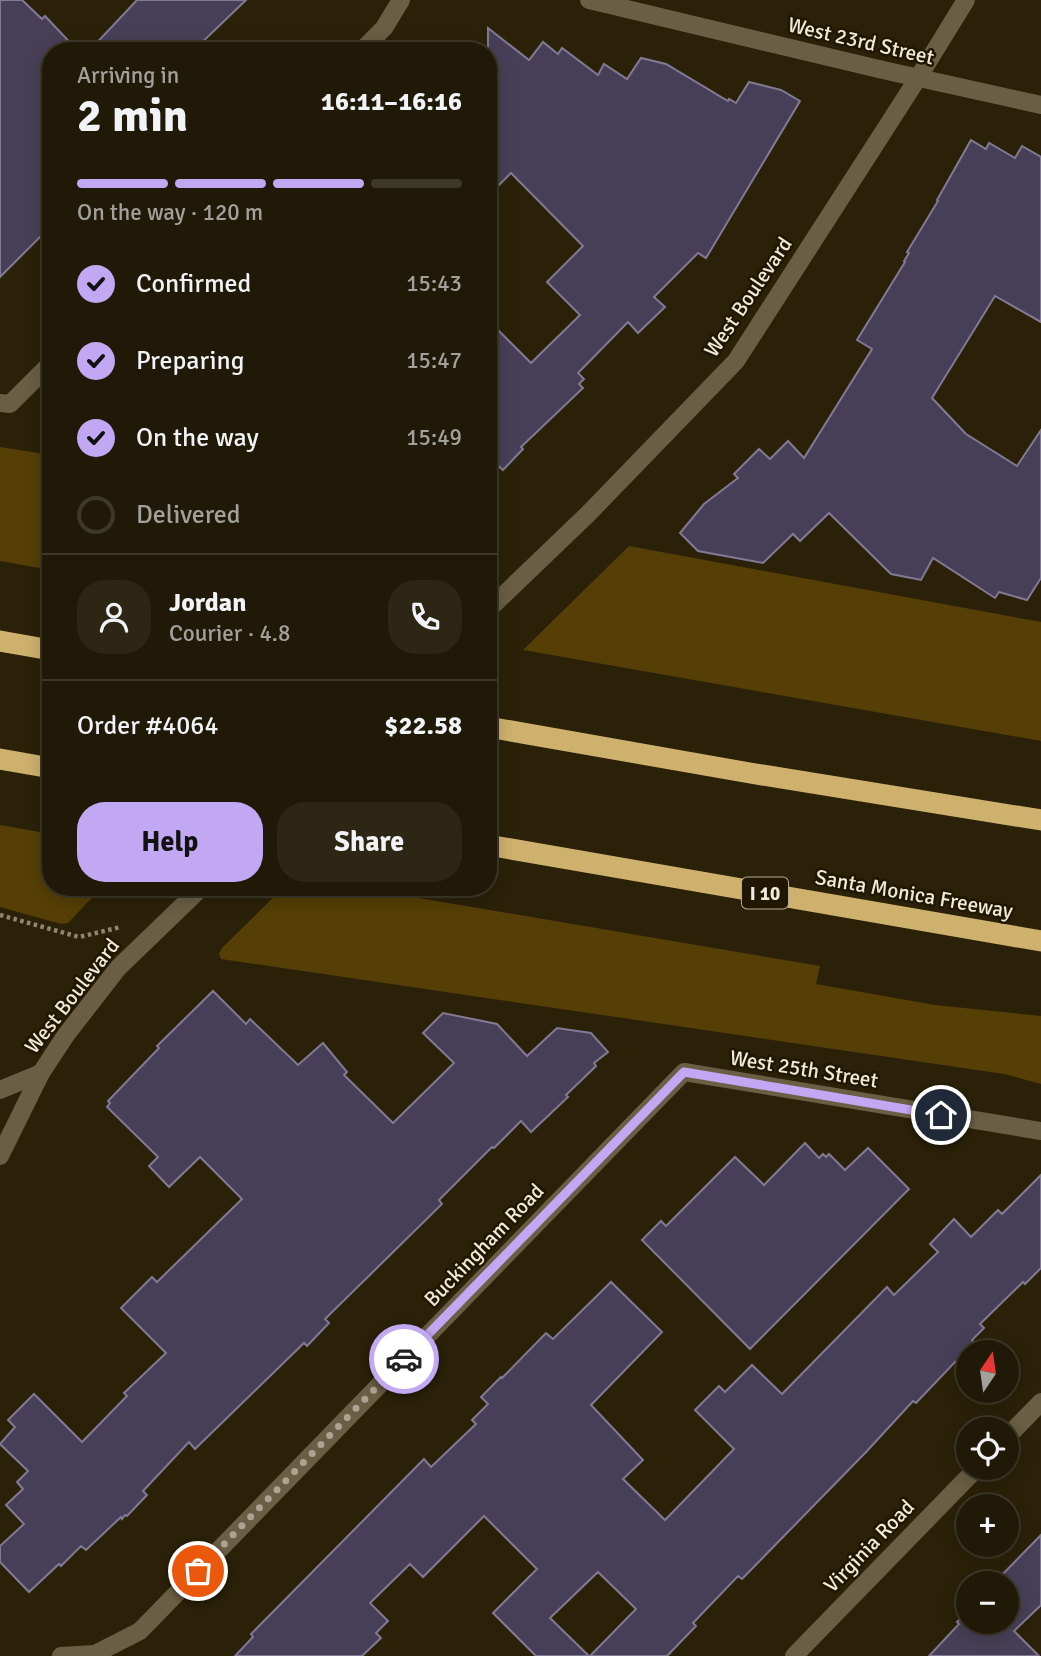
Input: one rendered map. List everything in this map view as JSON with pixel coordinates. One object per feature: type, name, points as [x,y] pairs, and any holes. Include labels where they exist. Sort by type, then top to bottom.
[{"type":"highway","points":[[0,642],[42,649]]},
{"type":"highway","points":[[497,729],[1041,820]]},
{"type":"highway","points":[[0,759],[42,766]]},
{"type":"highway","name":"Santa Monica Freeway","points":[[497,847],[1041,942]]},
{"type":"street","points":[[370,42],[384,28],[401,0]]},
{"type":"street","name":"West 23rd Street","points":[[589,0],[1041,105]]},
{"type":"street","name":"West Boulevard","points":[[497,601],[588,514],[736,361],[966,0]]},
{"type":"street","points":[[0,403],[10,404],[42,372]]},
{"type":"street","name":"West Boulevard","points":[[0,1090],[41,1073],[66,1035],[118,968],[193,896]]},
{"type":"street","name":"West 25th Street","points":[[684,1072],[1041,1131]]},
{"type":"street","name":"Buckingham Road","points":[[114,1656],[684,1072]]},
{"type":"street","points":[[0,1156],[41,1073]]},
{"type":"street","points":[[1019,1425],[1041,1402]]},
{"type":"street","name":"Virginia Road","points":[[794,1656],[965,1480]]},
{"type":"street","name":"Buckingham Road","points":[[61,1656],[94,1654],[140,1631]]},
{"type":"path","points":[[0,915],[79,937],[173,916]]},
{"type":"shaded area","points":[[0,447],[42,454],[42,568],[0,561]]},
{"type":"shaded area","points":[[629,546],[1041,622],[1041,741],[523,650]]},
{"type":"shaded area","points":[[0,825],[42,832],[42,896],[94,896],[68,923],[61,924],[0,907]]},
{"type":"shaded area","points":[[275,896],[407,896],[820,966],[816,984],[935,1005],[1041,1016],[1041,1084],[1004,1074],[221,959],[219,954]]},
{"type":"building","points":[[0,0],[22,0],[42,19],[45,16],[70,42],[42,42],[42,235],[0,277]]},
{"type":"building","points":[[137,0],[246,0],[202,42],[97,42]]},
{"type":"building","points":[[488,28],[529,60],[543,42],[558,54],[562,48],[598,75],[604,64],[627,79],[641,58],[666,64],[728,101],[729,99],[736,103],[749,82],[781,90],[800,101],[706,258],[698,253],[654,297],[665,307],[638,333],[628,322],[578,373],[584,379],[579,384],[583,388],[521,447],[523,449],[503,470],[497,465],[497,329],[531,363],[580,315],[547,282],[583,246],[511,173],[497,187],[497,42],[488,42]]},
{"type":"building","points":[[971,140],[986,149],[989,143],[1015,158],[1022,146],[1041,157],[1041,322],[995,296],[932,398],[966,434],[1017,466],[1041,430],[1041,578],[1027,600],[999,592],[995,598],[933,558],[921,580],[891,574],[829,513],[800,541],[793,534],[763,563],[698,551],[680,533],[704,504],[738,478],[734,474],[759,449],[770,459],[788,441],[804,458],[872,349],[857,340],[905,262],[909,253],[907,252]]},
{"type":"building","points":[[213,991],[246,1024],[250,1019],[298,1065],[323,1043],[347,1072],[344,1075],[393,1123],[454,1063],[423,1033],[443,1013],[497,1024],[527,1056],[557,1028],[591,1033],[608,1052],[594,1063],[596,1066],[566,1095],[568,1097],[531,1132],[521,1121],[492,1147],[439,1200],[442,1204],[325,1319],[329,1323],[307,1346],[304,1343],[195,1449],[189,1442],[143,1491],[147,1495],[127,1516],[122,1519],[121,1517],[86,1550],[81,1546],[29,1592],[0,1562],[0,1546],[24,1524],[6,1505],[23,1489],[17,1482],[28,1471],[0,1444],[15,1427],[8,1420],[34,1394],[82,1442],[127,1396],[124,1393],[166,1353],[121,1308],[152,1277],[157,1282],[242,1199],[200,1157],[169,1187],[149,1166],[158,1157],[107,1107],[110,1103],[108,1101],[159,1048],[157,1046]]},
{"type":"building","points":[[805,1143],[819,1158],[823,1154],[826,1157],[829,1154],[845,1170],[868,1148],[909,1189],[750,1349],[642,1240],[661,1221],[666,1226],[735,1157],[764,1185]]},
{"type":"building","points":[[1041,1175],[1041,1268],[980,1324],[984,1328],[972,1340],[956,1340],[956,1364],[955,1362],[916,1403],[913,1401],[742,1579],[738,1576],[693,1623],[696,1626],[667,1656],[590,1656],[636,1609],[598,1572],[550,1618],[589,1656],[536,1656],[493,1613],[537,1569],[484,1516],[423,1577],[410,1564],[370,1603],[388,1621],[376,1633],[381,1638],[362,1656],[235,1656],[253,1637],[251,1634],[424,1459],[431,1467],[476,1424],[472,1420],[488,1404],[481,1397],[501,1377],[546,1333],[553,1339],[611,1282],[662,1332],[591,1405],[643,1460],[623,1479],[665,1520],[734,1449],[695,1410],[719,1386],[725,1392],[752,1365],[782,1394],[887,1287],[894,1295],[938,1252],[930,1244],[954,1219],[971,1237],[998,1210],[1002,1214]]},
{"type":"building","points":[[1041,1535],[1041,1605],[1019,1626],[1019,1571],[1006,1571]]},
{"type":"building","points":[[956,1627],[956,1634],[1017,1634],[1039,1656],[929,1656]]},
{"type":"way so far","points":[[198,1571],[404,1359]]},
{"type":"route","points":[[404,1359],[684,1072],[941,1115]]}]
